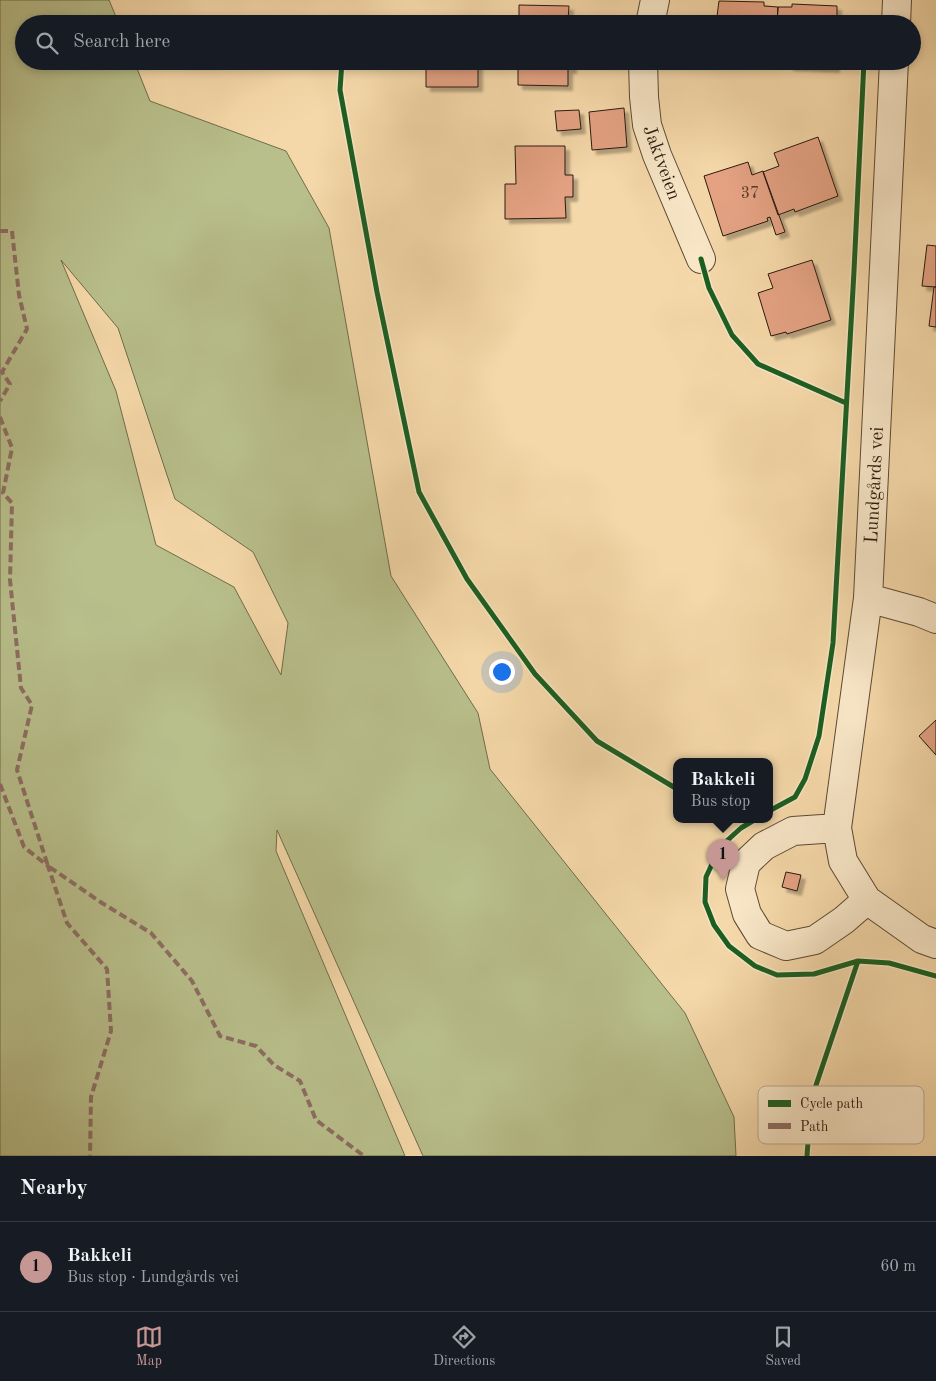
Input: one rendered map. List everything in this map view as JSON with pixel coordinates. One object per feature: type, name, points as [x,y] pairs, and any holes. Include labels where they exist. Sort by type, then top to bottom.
[{"type":"street","points":[[652,15],[655,0]]},
{"type":"street","points":[[896,15],[897,0]]},
{"type":"street","name":"Jaktveien","points":[[644,70],[644,97],[648,124],[657,155],[701,259]]},
{"type":"street","name":"Lundgårds vei","points":[[868,900],[843,861],[837,828],[868,598],[894,70]]},
{"type":"street","points":[[868,598],[919,612],[936,619]]},
{"type":"street","points":[[837,828],[793,830],[764,846],[746,863],[740,889],[747,914],[760,935],[786,946],[815,940],[844,920],[868,900],[922,939],[936,944]]},
{"type":"green space","points":[[0,0],[109,0],[115,15],[15,15],[15,70],[138,70],[150,101],[286,151],[329,228],[391,576],[478,713],[490,769],[685,1013],[734,1117],[736,1156],[423,1156],[277,830],[276,851],[405,1156],[0,1156]],"holes":[[[61,260],[118,328],[175,499],[253,552],[288,623],[281,675],[234,587],[156,545],[116,391]]]},
{"type":"building","points":[[719,1],[764,2],[764,6],[778,7],[778,15],[717,15]]},
{"type":"building","points":[[792,4],[837,6],[837,15],[778,15],[778,7],[792,7]]},
{"type":"building","points":[[519,5],[569,6],[568,15],[519,15]]},
{"type":"building","points":[[426,70],[478,70],[478,87],[426,87]]},
{"type":"building","points":[[518,70],[568,70],[568,86],[518,85]]},
{"type":"building","points":[[624,108],[627,147],[592,150],[589,112]]},
{"type":"building","points":[[579,110],[581,129],[557,131],[555,111]]},
{"type":"building","points":[[818,137],[838,196],[795,212],[794,209],[778,215],[763,172],[779,166],[774,153]]},
{"type":"building","points":[[515,146],[565,146],[565,175],[573,175],[573,197],[565,197],[566,218],[505,219],[505,184],[516,184]]},
{"type":"building","points":[[748,162],[752,175],[763,171],[785,232],[776,235],[770,217],[767,218],[768,221],[723,236],[704,176]]},
{"type":"building","points":[[927,245],[936,246],[936,287],[922,286]]},
{"type":"building","points":[[812,260],[831,320],[787,334],[786,332],[771,336],[758,293],[773,288],[768,274]]},
{"type":"building","points":[[934,287],[936,287],[936,327],[929,326]]},
{"type":"building","points":[[936,720],[936,755],[919,736]]},
{"type":"building","points":[[786,872],[801,875],[797,891],[782,887]]},
{"type":"marked path","points":[[0,231],[12,231],[19,295],[27,329],[2,372],[10,384],[0,401]]},
{"type":"marked path","points":[[0,417],[12,448],[3,493],[12,503],[10,580],[21,688],[32,705],[17,770],[48,866],[102,903],[151,933],[192,981],[220,1036],[256,1046],[274,1065],[300,1081],[316,1120],[364,1156]]},
{"type":"marked path","points":[[0,784],[24,847],[48,866],[67,923],[107,969],[111,1031],[91,1097],[90,1156]]},
{"type":"cycle path","points":[[341,70],[340,90],[377,292],[419,492],[467,579],[535,674],[597,741],[673,787]]},
{"type":"cycle path","points":[[773,809],[795,797],[805,779],[819,736],[833,643],[864,70]]},
{"type":"cycle path","points":[[701,259],[709,288],[732,335],[758,364],[846,403]]},
{"type":"cycle path","points":[[749,823],[720,847],[706,877],[705,902],[714,925],[729,946],[755,966],[777,975],[814,974],[858,961],[889,963],[936,976]]},
{"type":"cycle path","points":[[816,1086],[858,961]]},
{"type":"cycle path","points":[[807,1156],[808,1144]]},
{"type":"place","name":"Bakkeli","points":[[723,880]]}]
